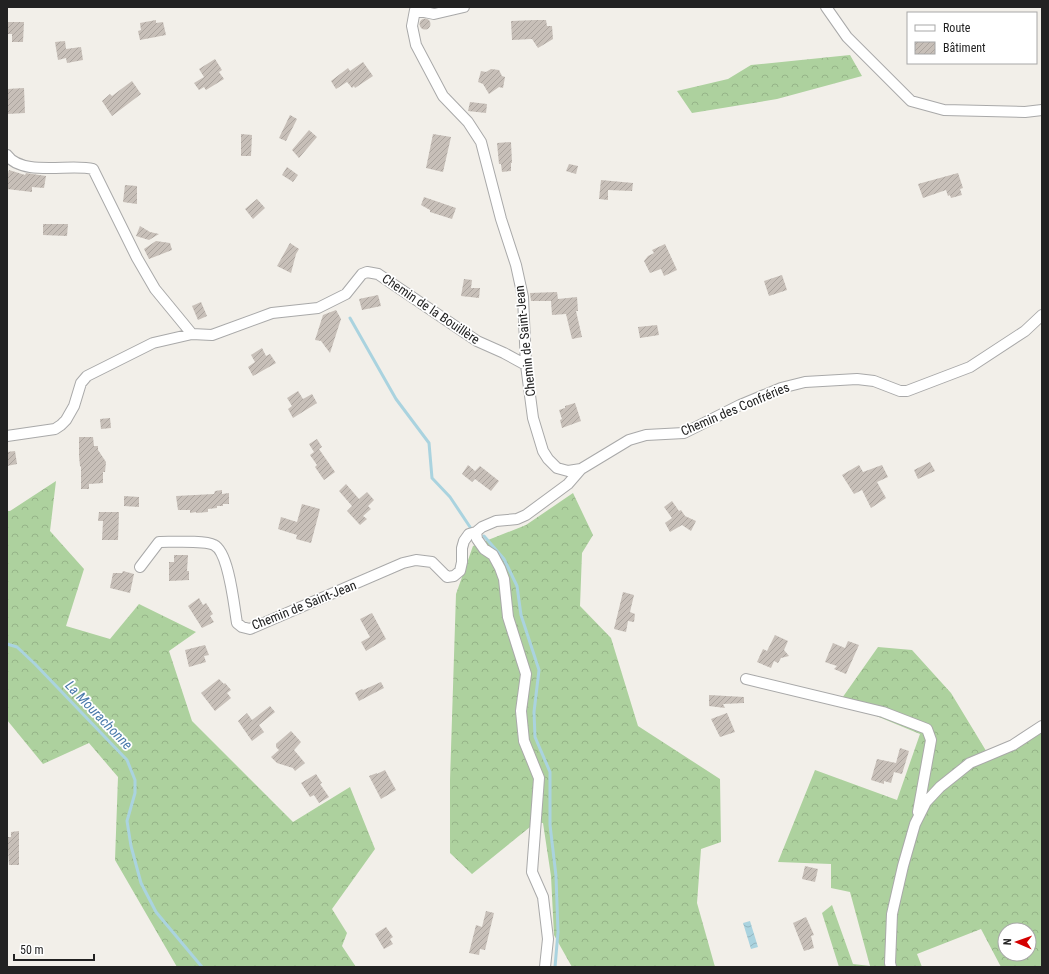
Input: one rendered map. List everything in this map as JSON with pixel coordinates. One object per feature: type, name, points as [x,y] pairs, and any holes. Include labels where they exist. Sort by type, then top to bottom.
[{"type":"street","points":[[416,9],[434,14],[464,7]]},
{"type":"street","points":[[826,7],[847,37],[912,101],[944,110],[1025,112],[1042,110]]},
{"type":"street","name":"Chemin de Saint-Jean","points":[[416,9],[412,26],[416,45],[443,96],[468,122],[481,142],[501,219],[524,297],[526,365],[533,418],[543,451],[548,459],[557,468],[568,471],[581,469]]},
{"type":"street","points":[[7,155],[9,158],[23,166],[54,169],[93,169],[137,258],[155,289],[192,334]]},
{"type":"street","name":"Chemin de la Bouillère","points":[[7,436],[55,429],[66,420],[74,406],[81,384],[87,376],[153,343],[192,334],[212,335],[272,313],[318,308],[346,294],[362,274],[367,272],[378,274],[477,341],[526,365]]},
{"type":"street","name":"Chemin des Confréries","points":[[581,469],[633,438],[646,435],[684,433],[781,388],[805,382],[857,379],[874,381],[898,391],[907,391],[970,367],[1025,331],[1042,315]]},
{"type":"street","name":"Chemin de Saint-Jean","points":[[140,567],[159,542],[207,543],[215,545],[222,554],[227,565],[237,623],[242,627],[250,629],[403,563],[416,560],[432,562],[447,577],[454,576],[460,571],[462,562],[462,548],[464,541],[469,534],[476,532],[482,527],[496,521],[517,519],[526,516],[568,484],[581,469]]},
{"type":"street","points":[[476,532],[477,539],[492,555],[500,568],[504,580],[508,617],[526,674],[521,711],[524,741],[538,778],[532,872],[543,897],[548,938],[545,967]]},
{"type":"street","points":[[746,679],[883,712],[927,729],[931,740],[926,771],[915,824],[902,866],[892,914],[891,967]]},
{"type":"street","points":[[915,824],[926,802],[935,792],[970,763],[1012,745],[1042,726]]},
{"type":"green space","points":[[850,55],[862,76],[777,99],[692,113],[677,91],[728,79],[751,65]]},
{"type":"green space","points":[[56,481],[50,531],[84,569],[66,626],[110,639],[139,604],[196,632],[169,651],[192,721],[293,822],[350,787],[375,849],[332,909],[347,933],[342,946],[356,967],[177,967],[115,860],[118,777],[89,743],[43,764],[7,720],[7,511],[10,511]]},
{"type":"green space","points":[[573,493],[593,535],[582,553],[580,606],[611,638],[638,726],[720,779],[721,842],[701,849],[697,903],[715,967],[572,967],[554,935],[551,876],[543,823],[535,823],[472,874],[450,853],[450,780],[456,594],[473,546],[526,525]]},
{"type":"green space","points":[[878,647],[912,650],[951,693],[991,759],[1042,732],[1042,967],[1001,967],[998,962],[1037,962],[1037,922],[997,922],[997,959],[981,929],[917,954],[922,967],[839,967],[822,913],[832,905],[853,964],[870,966],[850,892],[831,888],[831,864],[778,862],[815,770],[897,800],[920,734],[840,701]]},
{"type":"water","points":[[750,921],[758,947],[751,949],[743,923]]},
{"type":"building","points":[[425,18],[429,20],[431,24],[429,28],[425,30],[421,28],[419,24],[421,20]]},
{"type":"building","points":[[156,20],[156,23],[163,22],[166,35],[140,40],[138,31],[141,30],[140,23]]},
{"type":"building","points":[[546,20],[547,26],[552,26],[553,39],[538,48],[532,39],[512,40],[511,21]]},
{"type":"building","points":[[7,22],[24,22],[23,42],[12,42],[12,34],[7,34]]},
{"type":"building","points":[[65,41],[66,49],[81,47],[83,60],[67,63],[66,58],[58,60],[55,42]]},
{"type":"building","points":[[215,59],[222,70],[219,72],[224,79],[206,90],[204,87],[199,90],[194,83],[204,77],[199,69]]},
{"type":"building","points":[[363,62],[373,76],[355,88],[354,86],[352,88],[347,82],[336,89],[331,81],[348,68],[350,71]]},
{"type":"building","points":[[491,69],[499,70],[502,76],[505,77],[503,88],[499,87],[489,94],[483,84],[478,82],[481,71],[486,72]]},
{"type":"building","points":[[132,81],[141,94],[112,116],[102,101],[110,94],[112,96]]},
{"type":"building","points":[[24,88],[25,113],[7,114],[7,89]]},
{"type":"building","points":[[470,102],[487,104],[486,113],[468,111]]},
{"type":"building","points":[[290,115],[297,119],[286,141],[279,138]]},
{"type":"building","points":[[309,130],[317,137],[299,158],[292,150]]},
{"type":"building","points":[[241,134],[252,135],[251,156],[241,156]]},
{"type":"building","points":[[433,134],[451,137],[443,172],[426,168]]},
{"type":"building","points":[[511,142],[511,171],[502,172],[501,164],[499,164],[497,143]]},
{"type":"building","points":[[569,164],[578,166],[576,174],[566,171]]},
{"type":"building","points":[[287,167],[298,175],[293,182],[282,175]]},
{"type":"building","points":[[9,170],[25,175],[26,173],[46,176],[44,188],[32,187],[32,192],[7,189],[7,177]]},
{"type":"building","points":[[958,173],[963,188],[960,189],[962,195],[951,198],[950,195],[948,196],[946,190],[923,198],[918,184]]},
{"type":"building","points":[[601,180],[633,183],[632,191],[608,190],[608,200],[599,199]]},
{"type":"building","points":[[125,185],[137,186],[137,204],[123,202]]},
{"type":"building","points":[[424,197],[456,208],[452,219],[430,212],[430,210],[421,205]]},
{"type":"building","points":[[257,199],[265,208],[253,219],[245,209]]},
{"type":"building","points":[[43,224],[68,224],[67,236],[43,235]]},
{"type":"building","points":[[140,226],[150,232],[159,234],[149,240],[136,236]]},
{"type":"building","points":[[156,241],[170,243],[172,250],[149,259],[144,249]]},
{"type":"building","points":[[290,243],[299,249],[296,254],[291,273],[277,266]]},
{"type":"building","points":[[665,244],[677,270],[664,276],[661,269],[650,273],[644,261],[648,256],[654,253],[652,250]]},
{"type":"building","points":[[782,275],[787,290],[769,296],[764,281]]},
{"type":"building","points":[[464,279],[472,280],[471,288],[480,288],[479,298],[461,296]]},
{"type":"building","points":[[557,292],[558,299],[577,297],[578,311],[576,311],[582,337],[572,339],[566,314],[552,315],[551,301],[531,301],[530,293]]},
{"type":"building","points":[[378,295],[381,306],[362,310],[359,299]]},
{"type":"building","points":[[201,302],[207,316],[198,320],[192,306]]},
{"type":"building","points":[[336,310],[341,319],[330,353],[321,341],[315,340],[323,315]]},
{"type":"building","points":[[657,325],[659,335],[640,338],[638,327]]},
{"type":"building","points":[[262,348],[266,356],[270,354],[276,363],[253,376],[248,367],[255,362],[251,355]]},
{"type":"building","points":[[298,391],[303,399],[312,394],[317,403],[293,418],[288,409],[292,406],[287,398]]},
{"type":"building","points":[[575,403],[581,421],[562,428],[560,420],[562,419],[559,410],[565,408],[565,406]]},
{"type":"building","points":[[110,418],[111,428],[101,429],[100,419]]},
{"type":"building","points":[[79,437],[93,437],[94,446],[98,446],[98,450],[106,462],[105,472],[103,472],[103,483],[89,484],[89,489],[81,489]]},
{"type":"building","points":[[317,439],[322,447],[319,449],[335,472],[324,480],[315,467],[317,465],[310,455],[314,452],[309,444]]},
{"type":"building","points":[[15,451],[17,464],[7,466],[7,452]]},
{"type":"building","points":[[930,462],[935,471],[918,479],[914,470]]},
{"type":"building","points":[[468,465],[475,471],[480,466],[499,481],[491,491],[475,479],[472,482],[462,474]]},
{"type":"building","points":[[859,465],[863,472],[882,465],[888,477],[877,482],[886,498],[871,508],[862,490],[854,494],[842,475]]},
{"type":"building","points":[[346,484],[359,499],[367,492],[374,500],[368,506],[371,509],[363,516],[367,519],[360,525],[347,511],[352,506],[339,491]]},
{"type":"building","points":[[222,490],[222,494],[229,493],[229,504],[223,504],[223,506],[217,506],[217,508],[208,509],[208,512],[190,513],[190,510],[178,510],[176,496],[214,494],[215,491]]},
{"type":"building","points":[[124,496],[139,497],[139,507],[124,506]]},
{"type":"building","points":[[672,501],[679,511],[681,510],[685,516],[696,521],[691,531],[682,525],[670,532],[665,523],[672,518],[664,507]]},
{"type":"building","points":[[302,504],[320,509],[311,543],[296,539],[297,535],[278,529],[281,517],[297,522]]},
{"type":"building","points":[[99,512],[119,512],[118,540],[102,540],[103,521],[98,521]]},
{"type":"building","points":[[174,555],[188,555],[187,571],[189,571],[189,580],[169,581],[169,562],[174,562]]},
{"type":"building","points":[[123,571],[134,574],[130,593],[110,588],[113,573],[122,573]]},
{"type":"building","points":[[623,592],[634,595],[630,612],[635,614],[634,622],[628,621],[626,632],[614,629]]},
{"type":"building","points":[[199,598],[203,605],[206,603],[213,614],[210,616],[214,622],[202,628],[188,606]]},
{"type":"building","points":[[372,613],[386,639],[366,651],[361,642],[370,637],[360,619]]},
{"type":"building","points":[[775,635],[788,641],[784,650],[789,656],[781,658],[778,663],[774,661],[771,668],[757,662],[763,649],[767,651]]},
{"type":"building","points":[[848,641],[859,645],[846,674],[834,669],[837,666],[825,662],[833,643],[845,648]]},
{"type":"building","points":[[205,645],[209,655],[204,656],[206,662],[189,667],[185,650]]},
{"type":"building","points":[[219,679],[231,690],[227,693],[231,698],[215,711],[201,693]]},
{"type":"building","points":[[381,682],[384,688],[359,701],[355,693]]},
{"type":"building","points":[[709,695],[744,697],[744,703],[723,704],[725,708],[709,706]]},
{"type":"building","points":[[270,706],[275,712],[259,725],[264,732],[252,741],[238,721],[247,713],[252,720]]},
{"type":"building","points":[[727,713],[735,732],[720,737],[711,719]]},
{"type":"building","points":[[291,731],[301,742],[294,750],[305,763],[295,771],[293,768],[277,763],[271,757],[279,750],[276,747],[276,744]]},
{"type":"building","points":[[900,748],[909,751],[902,774],[894,772],[891,783],[884,781],[884,784],[871,780],[877,759],[896,763]]},
{"type":"building","points":[[385,770],[396,790],[381,799],[369,776]]},
{"type":"building","points":[[316,774],[322,783],[320,784],[329,797],[319,803],[314,795],[310,797],[301,783]]},
{"type":"building","points":[[19,831],[19,865],[9,865],[7,837],[11,837],[11,832]]},
{"type":"building","points":[[805,866],[818,869],[815,882],[802,879]]},
{"type":"building","points":[[486,911],[494,913],[485,950],[480,949],[479,955],[469,953],[476,925],[482,927]]},
{"type":"building","points":[[806,917],[814,935],[811,936],[814,948],[804,951],[793,923]]},
{"type":"building","points":[[386,927],[393,937],[390,939],[393,944],[384,949],[375,934]]},
{"type":"waterway","points":[[350,318],[396,399],[429,443],[432,478],[450,497],[470,527]]},
{"type":"waterway","points":[[484,536],[504,559],[517,586],[521,615],[539,670],[534,712],[535,737],[550,772],[550,825],[556,876],[558,932],[555,967]]},
{"type":"waterway","name":"La Mourachonne","points":[[7,644],[17,647],[35,664],[127,760],[135,780],[135,793],[127,821],[131,846],[141,883],[156,912],[202,967]]}]
